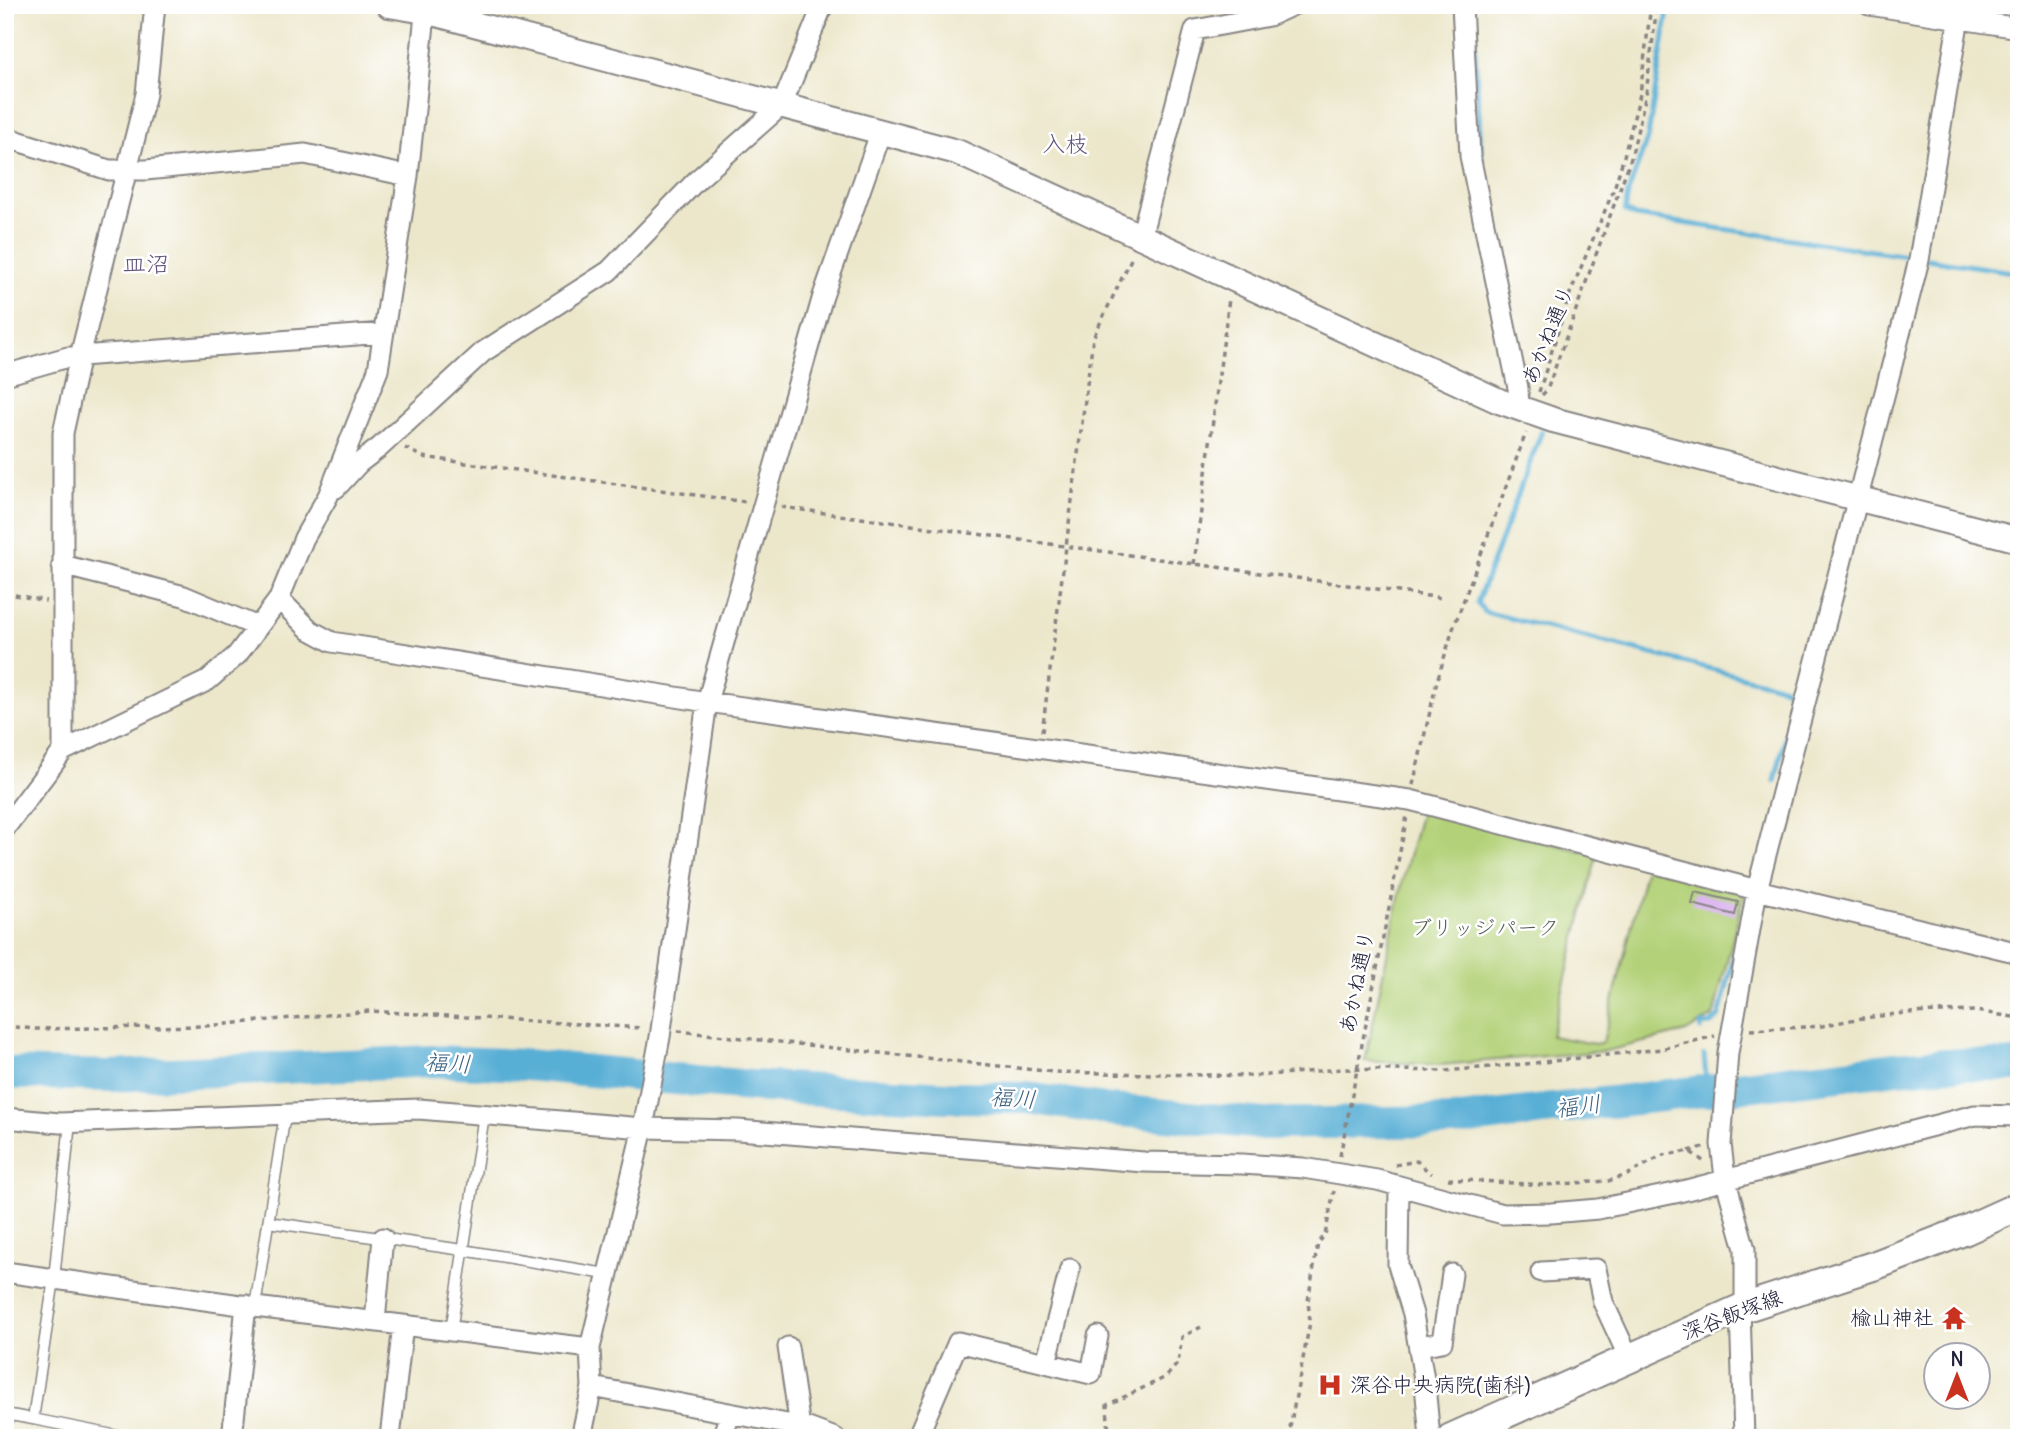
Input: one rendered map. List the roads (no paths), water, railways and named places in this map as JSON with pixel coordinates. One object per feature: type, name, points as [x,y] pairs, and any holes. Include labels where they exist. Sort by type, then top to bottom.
[{"type":"main road","name":"深谷飯塚線","points":[[1451,1438],[1504,1425],[1629,1358],[1742,1308],[1876,1265],[2019,1206]]},
{"type":"street","points":[[63,751],[63,433],[149,79],[155,5]]},
{"type":"street","points":[[389,5],[426,8],[957,152],[1469,388],[1529,412],[2019,540]]},
{"type":"street","points":[[328,496],[359,463],[483,352],[609,271],[697,180],[782,105],[823,5]]},
{"type":"street","points":[[1141,237],[1195,30],[1269,16],[1293,5]]},
{"type":"street","points":[[1462,5],[1470,156],[1518,388],[1529,412]]},
{"type":"street","points":[[1869,5],[1960,12],[2019,29]]},
{"type":"street","points":[[5,828],[63,751],[207,681],[237,655],[279,599],[304,538],[328,496],[378,370],[408,176],[426,8]]},
{"type":"street","points":[[1744,1438],[1742,1308],[1745,1249],[1715,1145],[1728,1053],[1757,890],[1919,260],[1960,12]]},
{"type":"street","points":[[581,1438],[592,1387],[590,1348],[644,1122],[660,1037],[707,702],[823,296],[881,131]]},
{"type":"street","points":[[5,137],[109,170],[125,172],[305,154],[408,176]]},
{"type":"street","points":[[5,375],[68,357],[383,333]]},
{"type":"street","points":[[62,565],[184,596],[258,627]]},
{"type":"street","points":[[279,599],[310,630],[332,642],[707,702],[1409,800],[1757,890],[2019,953]]},
{"type":"street","points":[[5,1118],[70,1122],[419,1109],[484,1115],[644,1122],[1144,1162],[1303,1168],[1338,1172],[1399,1186],[1503,1214],[1539,1214],[1598,1209],[1675,1193],[1975,1115],[2019,1116]]},
{"type":"street","points":[[1399,1186],[1398,1265],[1413,1314],[1419,1346],[1430,1438]]},
{"type":"street","points":[[375,1321],[383,1238]]},
{"type":"street","points":[[1046,1363],[1070,1269]]},
{"type":"street","points":[[1541,1272],[1596,1269],[1604,1302],[1629,1358]]},
{"type":"street","points":[[5,1272],[590,1348]]},
{"type":"street","points":[[1419,1346],[1442,1342],[1452,1273]]},
{"type":"street","points":[[232,1438],[251,1306]]},
{"type":"street","points":[[390,1438],[403,1325]]},
{"type":"street","points":[[917,1438],[958,1342],[1091,1374],[1098,1336]]},
{"type":"street","points":[[788,1346],[800,1427]]},
{"type":"street","points":[[592,1387],[800,1427],[835,1438]]},
{"type":"street","points":[[722,1438],[730,1414]]},
{"type":"lane","points":[[251,1306],[285,1114]]},
{"type":"lane","points":[[451,1331],[484,1115]]},
{"type":"lane","points":[[33,1419],[54,1279],[70,1122]]},
{"type":"lane","points":[[268,1222],[606,1274]]},
{"type":"lane","points":[[5,1413],[128,1438]]},
{"type":"waterway","points":[[1472,5],[1482,166]]},
{"type":"waterway","points":[[1669,5],[1648,136],[1628,193],[1625,211],[1635,216],[1914,257]]},
{"type":"waterway","points":[[1927,259],[2019,273]]},
{"type":"waterway","points":[[1542,431],[1477,603],[1485,612],[1783,687],[1795,694],[1775,781]]},
{"type":"waterway","points":[[1701,1029],[1701,1025],[1711,1024],[1719,1016],[1739,937]]},
{"type":"waterway","points":[[1704,1055],[1707,1092]]},
{"type":"waterway","name":"福川","points":[[5,1073],[109,1076],[432,1061],[527,1065],[750,1086],[947,1097],[1027,1098],[1112,1110],[1263,1124],[1452,1121],[1897,1068],[1948,1064],[2019,1066]]},
{"type":"place","name":"楡山神社","points":[[1954,1318]]},
{"type":"place","name":"深谷中央病院(歯科)","points":[[1330,1385]]},
{"type":"district","name":"入枝","points":[[1065,144]]},
{"type":"district","name":"皿沼","points":[[146,264]]},
{"type":"park label","name":"ブリッジパーク","points":[[1485,928]]}]
